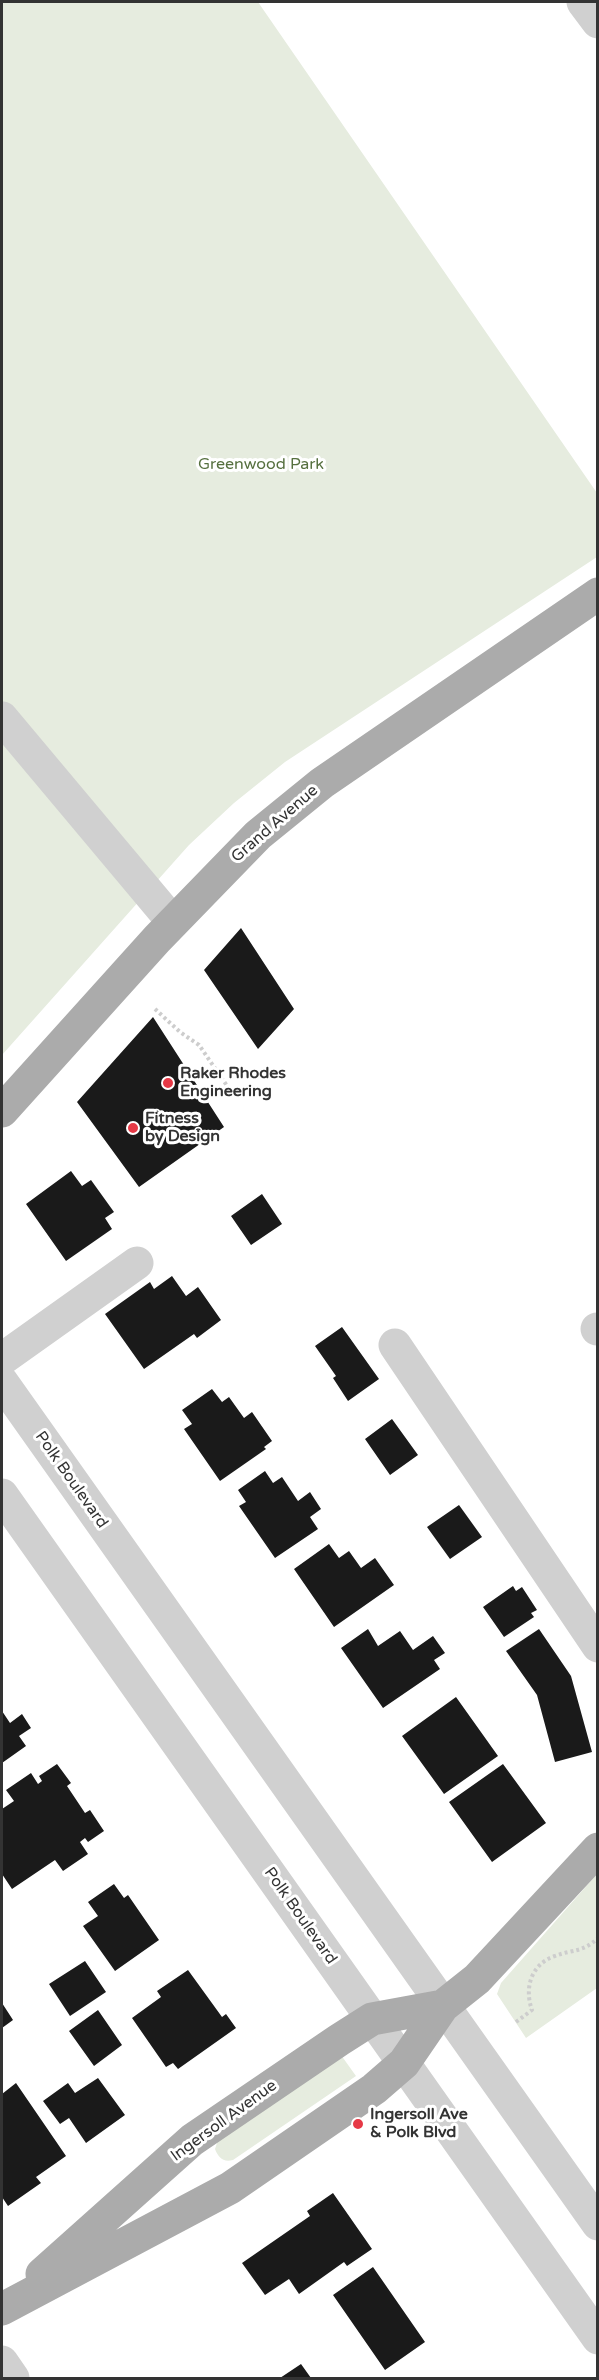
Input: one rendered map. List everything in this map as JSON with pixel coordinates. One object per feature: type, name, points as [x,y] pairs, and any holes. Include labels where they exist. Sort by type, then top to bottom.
[{"type":"main road","name":"Grand Avenue","points":[[2,1110],[173,922],[258,835],[322,783],[597,594]]},
{"type":"main road","name":"Ingersoll Avenue","points":[[3,2309],[230,2188],[374,2089],[404,2063],[443,2006],[477,1978],[597,1849]]},
{"type":"main road","name":"Ingersoll Avenue","points":[[3,2309],[192,2140],[372,2019],[443,2006]]},
{"type":"street","points":[[583,2],[597,22]]},
{"type":"street","points":[[2,718],[173,922]]},
{"type":"street","points":[[2,1359],[137,1263]]},
{"type":"street","points":[[395,1345],[597,1646]]},
{"type":"street","name":"Polk Boulevard","points":[[2,1383],[597,2224]]},
{"type":"street","name":"Polk Boulevard","points":[[2,1495],[597,2338]]},
{"type":"street","points":[[2,2362],[13,2379]]},
{"type":"path","points":[[155,1009],[180,1032],[199,1045],[232,1093]]},
{"type":"path","points":[[516,2022],[532,2010],[528,1999],[528,1989],[530,1979],[541,1964],[553,1956],[581,1950],[597,1938]]},
{"type":"green space","name":"Greenwood Park","points":[[2,2],[258,2],[597,493],[597,557],[285,762],[234,803],[189,845],[2,1055]]},
{"type":"green space","points":[[597,1874],[597,1988],[526,2038],[497,1994],[501,1983]]},
{"type":"green space","points":[[341,2055],[356,2076],[233,2160],[226,2161],[219,2157],[215,2149],[218,2140]]},
{"type":"building","points":[[241,928],[294,1009],[258,1049],[204,970]]},
{"type":"building","points":[[153,1017],[224,1127],[139,1187],[77,1102]]},
{"type":"building","points":[[71,1171],[82,1186],[91,1180],[114,1212],[105,1218],[112,1229],[66,1261],[26,1204]]},
{"type":"building","points":[[262,1194],[282,1224],[251,1245],[231,1216]]},
{"type":"building","points":[[172,1276],[186,1296],[198,1287],[221,1320],[197,1338],[194,1334],[144,1369],[105,1314],[150,1282],[154,1289]]},
{"type":"building","points":[[342,1327],[379,1379],[348,1401],[333,1378],[336,1376],[315,1346]]},
{"type":"building","points":[[212,1389],[222,1402],[229,1397],[244,1418],[252,1412],[272,1441],[264,1447],[266,1449],[220,1481],[184,1429],[192,1424],[182,1410]]},
{"type":"building","points":[[392,1419],[418,1455],[390,1475],[365,1439]]},
{"type":"building","points":[[265,1471],[273,1483],[282,1477],[298,1501],[310,1492],[321,1509],[310,1517],[318,1529],[275,1558],[239,1506],[246,1502],[238,1490]]},
{"type":"building","points":[[459,1505],[482,1537],[450,1559],[427,1527]]},
{"type":"building","points":[[329,1544],[339,1558],[349,1551],[361,1568],[375,1558],[394,1585],[334,1627],[294,1569]]},
{"type":"building","points":[[513,1586],[516,1591],[522,1587],[537,1610],[531,1613],[534,1617],[504,1637],[483,1607]]},
{"type":"building","points":[[368,1629],[378,1646],[400,1631],[413,1650],[433,1636],[445,1653],[434,1660],[440,1669],[383,1708],[341,1648]]},
{"type":"building","points":[[539,1629],[571,1676],[592,1752],[555,1762],[537,1695],[506,1651]]},
{"type":"building","points":[[456,1697],[498,1756],[444,1794],[402,1736]]},
{"type":"building","points":[[2,1711],[10,1723],[22,1714],[31,1728],[19,1736],[26,1746],[2,1763]]},
{"type":"building","points":[[57,1764],[71,1783],[67,1786],[85,1813],[90,1810],[104,1831],[88,1842],[85,1838],[80,1842],[88,1854],[63,1871],[55,1860],[12,1889],[2,1874],[2,1809],[14,1801],[6,1790],[31,1773],[38,1784],[42,1781],[39,1776]]},
{"type":"building","points":[[503,1764],[546,1823],[492,1862],[449,1802]]},
{"type":"building","points":[[114,1884],[124,1898],[128,1895],[159,1940],[115,1971],[83,1926],[98,1916],[88,1902]]},
{"type":"building","points":[[85,1961],[106,1992],[70,2016],[49,1984]]},
{"type":"building","points":[[188,1970],[222,2017],[226,2014],[236,2028],[178,2069],[173,2063],[166,2067],[132,2018],[161,1997],[157,1991]]},
{"type":"building","points":[[2,2003],[13,2020],[2,2028]]},
{"type":"building","points":[[98,2010],[122,2045],[94,2066],[69,2031]]},
{"type":"building","points":[[98,2078],[125,2115],[86,2143],[69,2118],[60,2124],[43,2101],[68,2083],[75,2093]]},
{"type":"building","points":[[16,2083],[66,2156],[36,2177],[41,2183],[8,2206],[2,2197],[2,2094]]},
{"type":"building","points":[[333,2193],[372,2249],[347,2266],[344,2262],[299,2294],[289,2279],[265,2295],[242,2263],[310,2216],[307,2211]]},
{"type":"building","points":[[373,2267],[425,2342],[385,2370],[333,2295]]},
{"type":"building","points":[[301,2364],[311,2378],[280,2378]]},
{"type":"place","name":"Raker Rhodes Engineering","points":[[168,1083]]},
{"type":"place","name":"Fitness by Design","points":[[133,1128]]},
{"type":"place","name":"Ingersoll Ave & Polk Blvd","points":[[358,2124]]}]
